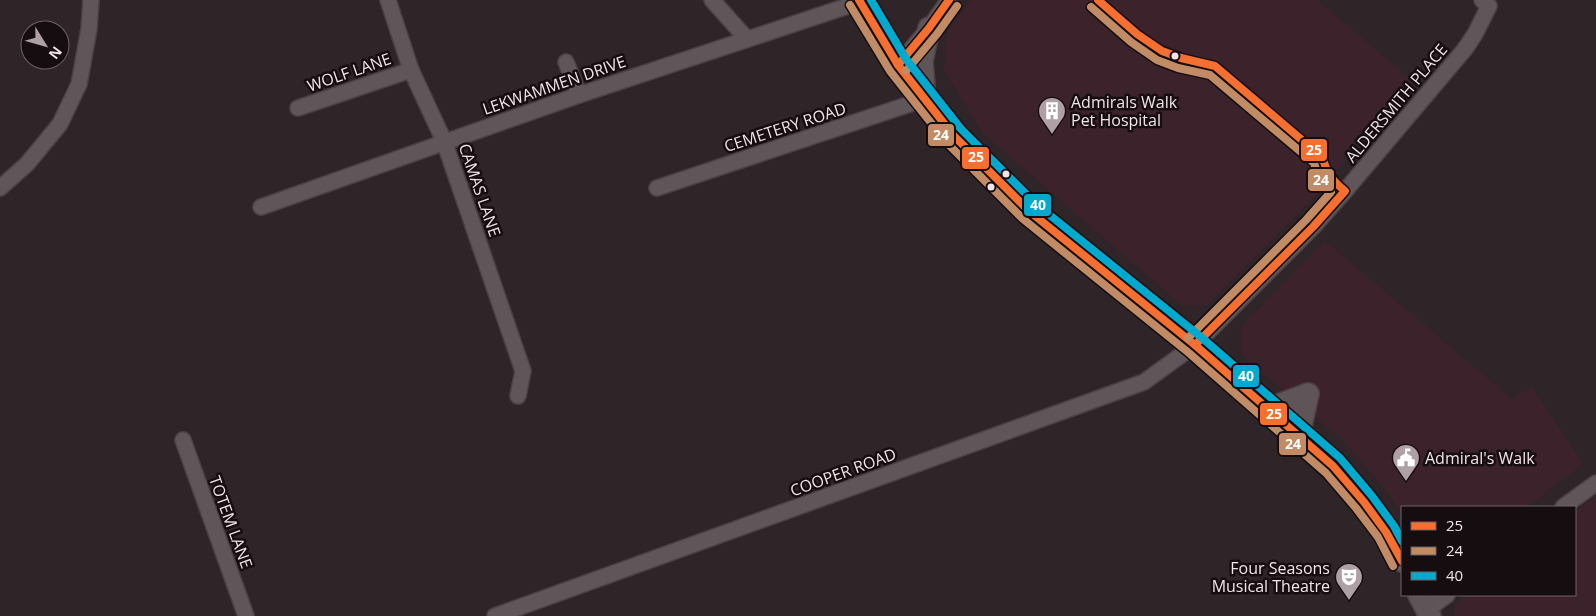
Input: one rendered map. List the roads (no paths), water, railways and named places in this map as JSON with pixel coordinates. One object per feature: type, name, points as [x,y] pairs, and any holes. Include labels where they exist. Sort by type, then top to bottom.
[{"type":"main road","points":[[859,1],[898,65],[954,136],[1029,211],[1195,345],[1333,466],[1364,502],[1386,532],[1401,559]]},
{"type":"main road","points":[[925,99],[922,61],[929,28]]},
{"type":"main road","points":[[1268,409],[1308,394],[1298,435]]},
{"type":"street","points":[[0,188],[27,164],[60,124],[80,84],[89,29],[91,0]]},
{"type":"street","name":"CAMAS LANE","points":[[388,0],[411,70],[444,141],[523,371],[518,396]]},
{"type":"street","points":[[712,0],[747,39]]},
{"type":"street","points":[[898,65],[929,28],[949,0]]},
{"type":"street","name":"LEKWAMMEN DRIVE","points":[[261,207],[444,141],[859,1]]},
{"type":"street","name":"ALDERSMITH PLACE","points":[[1195,345],[1313,227],[1346,191],[1465,49],[1475,34],[1485,3]]},
{"type":"street","points":[[566,62],[579,95]]},
{"type":"street","name":"WOLF LANE","points":[[298,108],[411,70]]},
{"type":"street","name":"CEMETERY ROAD","points":[[657,188],[925,99]]},
{"type":"street","name":"COOPER ROAD","points":[[495,616],[1144,382],[1195,345]]},
{"type":"street","name":"TOTEM LANE","points":[[182,440],[246,616]]},
{"type":"street","points":[[1565,506],[1596,483]]},
{"type":"street","points":[[1425,607],[1445,596]]},
{"type":"place","name":"Admirals Walk Pet Hospital","points":[[1052,135]]},
{"type":"place","name":"Admiral's Walk","points":[[1406,482]]},
{"type":"place","name":"Four Seasons Musical Theatre","points":[[1349,601]]}]
